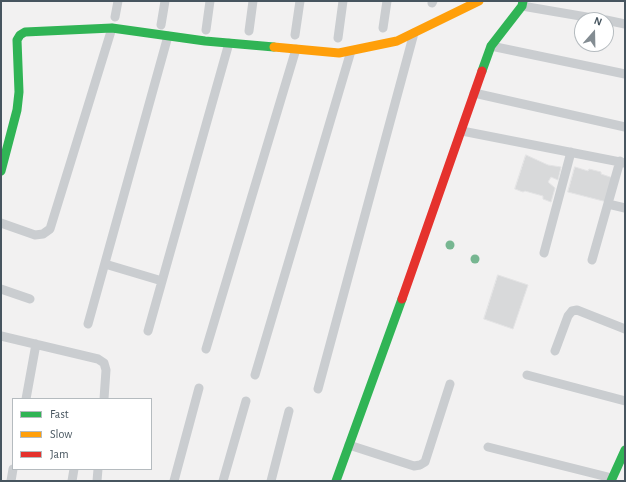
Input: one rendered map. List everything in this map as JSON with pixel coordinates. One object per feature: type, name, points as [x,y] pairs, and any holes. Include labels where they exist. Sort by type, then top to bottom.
[{"type":"street","points":[[115,17],[118,1]]},
{"type":"street","points":[[162,25],[165,1]]},
{"type":"street","points":[[206,30],[210,1]]},
{"type":"street","points":[[249,31],[253,1]]},
{"type":"street","points":[[295,36],[300,1]]},
{"type":"street","points":[[338,38],[343,1]]},
{"type":"street","points":[[383,28],[387,1]]},
{"type":"street","points":[[1,170],[17,110],[17,40],[20,35],[25,32],[112,28],[229,43],[339,53],[397,41],[478,1]]},
{"type":"street","points":[[336,481],[462,131],[490,46],[523,3],[574,14]]},
{"type":"street","points":[[614,22],[625,24]]},
{"type":"street","points":[[1,223],[36,235],[43,234],[50,229],[112,28]]},
{"type":"street","points":[[318,389],[414,33]]},
{"type":"street","points":[[88,324],[168,36]]},
{"type":"street","points":[[148,331],[229,43]]},
{"type":"street","points":[[490,46],[625,74]]},
{"type":"street","points":[[206,349],[296,49]]},
{"type":"street","points":[[255,375],[351,51]]},
{"type":"street","points":[[474,93],[625,127]]},
{"type":"street","points":[[462,131],[622,162],[592,260]]},
{"type":"street","points":[[544,254],[571,152]]},
{"type":"street","points":[[608,204],[625,208]]},
{"type":"street","points":[[105,264],[162,282]]},
{"type":"street","points":[[1,289],[30,299]]},
{"type":"street","points":[[555,351],[568,316],[577,310],[625,329]]},
{"type":"street","points":[[1,336],[98,359],[104,363],[106,370],[104,398]]},
{"type":"street","points":[[26,398],[36,344]]},
{"type":"street","points":[[527,375],[625,401]]},
{"type":"street","points":[[349,445],[414,466],[425,462],[450,384]]},
{"type":"street","points":[[174,481],[199,388]]},
{"type":"street","points":[[223,481],[246,401]]},
{"type":"street","points":[[271,481],[289,411]]},
{"type":"street","points":[[488,447],[611,479],[625,450]]},
{"type":"street","points":[[11,481],[14,470]]},
{"type":"street","points":[[72,481],[74,470]]},
{"type":"street","points":[[97,481],[98,470]]},
{"type":"building","points":[[526,155],[548,165],[561,167],[558,180],[551,177],[548,182],[555,188],[551,202],[543,199],[543,196],[515,189]]},
{"type":"building","points":[[575,167],[588,171],[589,169],[601,172],[601,174],[613,178],[607,202],[568,192]]},
{"type":"building","points":[[498,275],[528,285],[513,329],[484,319]]},
{"type":"traffic: fast","points":[[482,71],[491,46],[522,6],[523,1]]},
{"type":"traffic: fast","points":[[1,171],[17,110],[19,92],[17,40],[20,35],[25,32],[112,28],[205,41],[274,47]]},
{"type":"traffic: fast","points":[[336,481],[402,299]]},
{"type":"traffic: fast","points":[[611,481],[625,450]]},
{"type":"traffic: slow","points":[[274,47],[339,53],[397,41],[479,1]]},
{"type":"traffic: jam","points":[[402,299],[482,71]]}]
